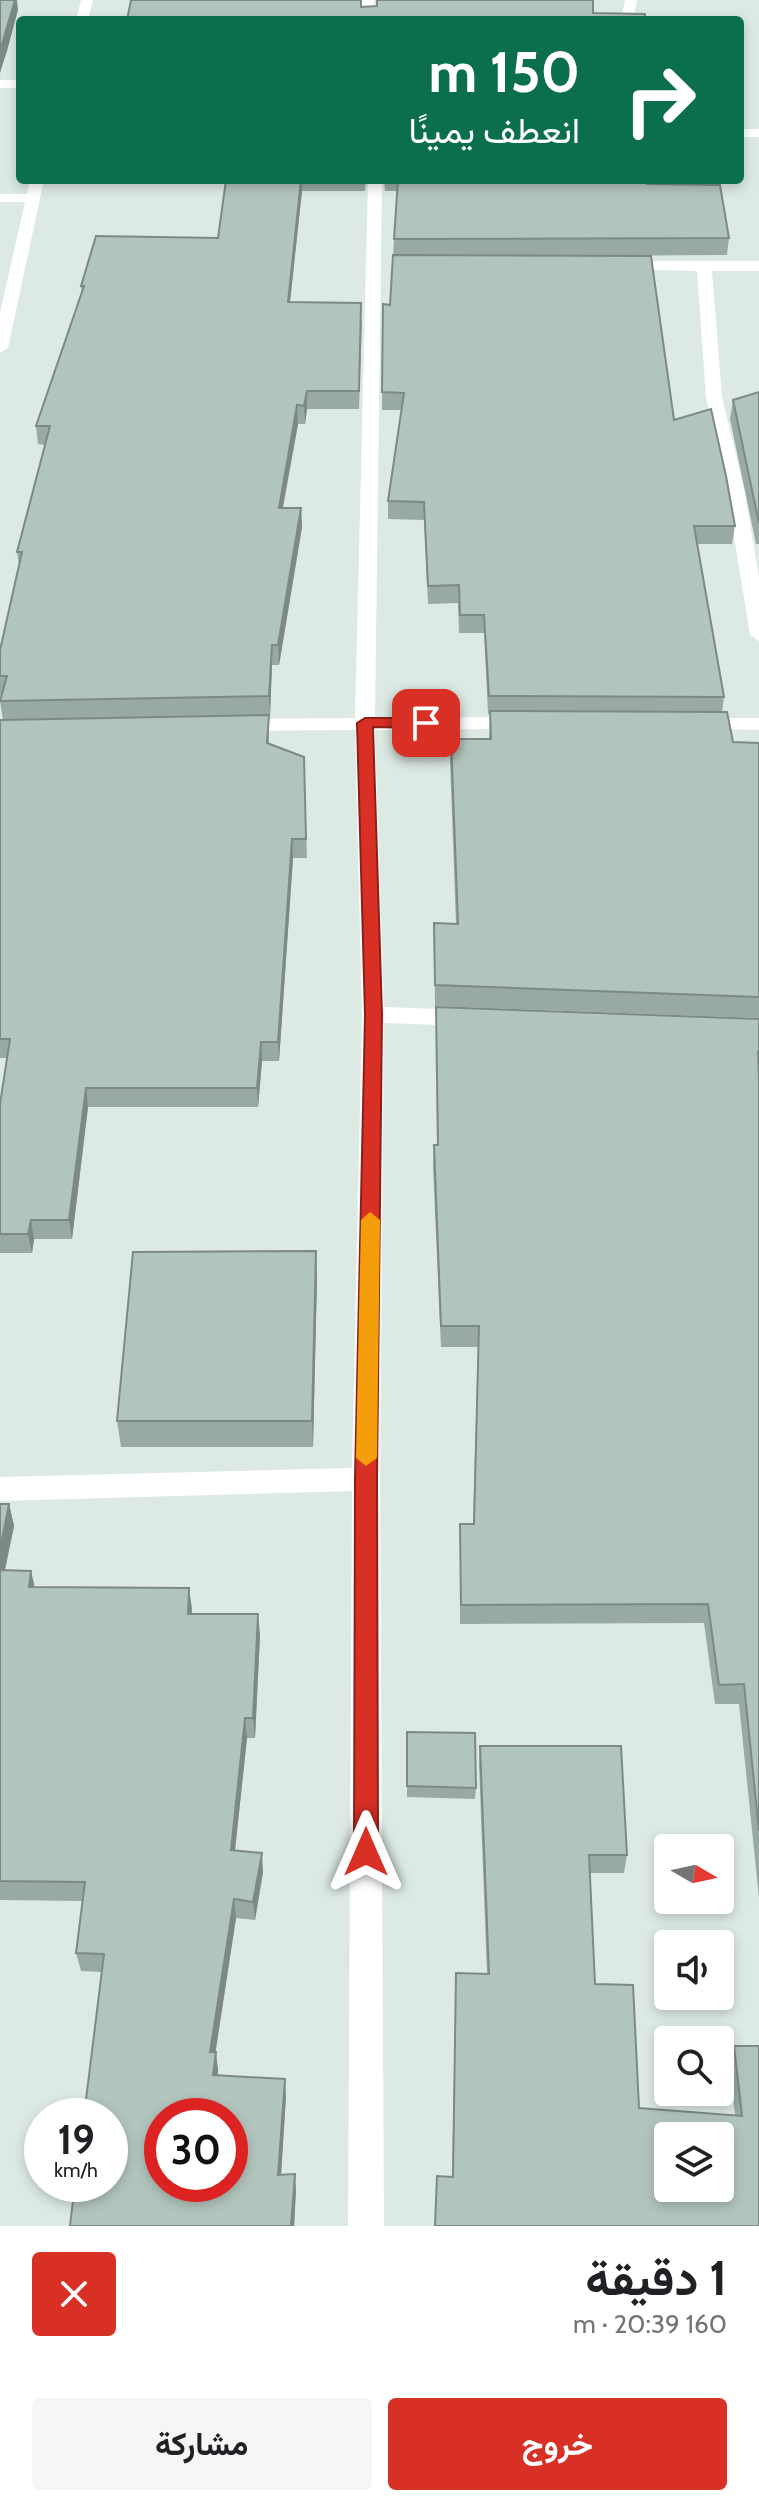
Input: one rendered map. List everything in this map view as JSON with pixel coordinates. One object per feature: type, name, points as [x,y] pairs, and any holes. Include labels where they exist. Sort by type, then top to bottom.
[{"type":"street","points":[[0,348],[36,184]]},
{"type":"street","points":[[366,2226],[366,1479],[373,1015],[365,723],[380,264],[375,184]]},
{"type":"street","points":[[0,198],[32,198]]},
{"type":"street","points":[[609,266],[759,266]]},
{"type":"street","points":[[704,267],[714,397],[736,493],[759,635]]},
{"type":"street","points":[[736,493],[759,493]]},
{"type":"street","points":[[222,726],[538,723]]},
{"type":"street","points":[[680,724],[759,724]]},
{"type":"street","points":[[373,1015],[497,1019]]},
{"type":"street","points":[[0,1489],[366,1479]]},
{"type":"building","points":[[0,0],[15,0],[0,51]]},
{"type":"building","points":[[131,0],[361,0],[361,7],[377,6],[377,0],[593,0],[593,13],[645,14],[645,16],[128,16]]},
{"type":"building","points":[[225,184],[301,184],[288,302],[361,303],[359,391],[307,391],[304,406],[297,405],[279,508],[301,508],[278,645],[272,645],[269,696],[0,701],[7,676],[0,676],[0,650],[22,552],[17,552],[50,426],[36,426],[84,286],[81,286],[96,236],[218,238]]},
{"type":"building","points":[[398,184],[720,185],[729,238],[394,239]]},
{"type":"building","points":[[393,255],[651,256],[674,420],[711,409],[735,526],[694,526],[724,697],[489,696],[484,615],[460,615],[459,585],[428,586],[424,502],[388,501],[404,393],[382,392],[383,304],[390,305]]},
{"type":"building","points":[[759,392],[759,523],[733,400]]},
{"type":"building","points":[[490,711],[727,712],[733,742],[759,743],[759,997],[435,985],[434,923],[458,924],[451,739],[491,739]]},
{"type":"building","points":[[269,715],[267,743],[304,757],[306,839],[292,839],[278,1042],[261,1042],[257,1088],[86,1088],[69,1220],[31,1220],[28,1234],[0,1234],[0,1104],[10,1039],[0,1039],[0,720]]},
{"type":"building","points":[[436,1007],[759,1019],[759,1831],[744,1684],[719,1685],[708,1604],[461,1605],[460,1524],[474,1524],[479,1326],[441,1326],[434,1145],[438,1145]]},
{"type":"building","points":[[316,1251],[312,1421],[117,1421],[133,1252]]},
{"type":"building","points":[[0,1504],[9,1504],[0,1549]]},
{"type":"building","points":[[0,1570],[31,1571],[29,1587],[189,1588],[188,1614],[258,1614],[253,1718],[245,1718],[231,1850],[262,1853],[253,1902],[234,1899],[210,2052],[216,2052],[213,2075],[285,2079],[278,2175],[295,2174],[291,2226],[70,2226],[73,2202],[128,2202],[128,2098],[86,2098],[104,1954],[76,1953],[85,1882],[0,1881]]},
{"type":"building","points":[[407,1732],[475,1733],[476,1788],[407,1786]]},
{"type":"building","points":[[480,1746],[621,1746],[627,1855],[589,1855],[595,1984],[633,1985],[639,2108],[742,2116],[734,2046],[759,2046],[759,2226],[435,2226],[437,2176],[453,2177],[456,1973],[489,1974]]},
{"type":"slow traffic","points":[[366,1458],[370,1220]]},
{"type":"route","points":[[366,1852],[366,1479],[373,1015],[365,723],[426,723]]}]
